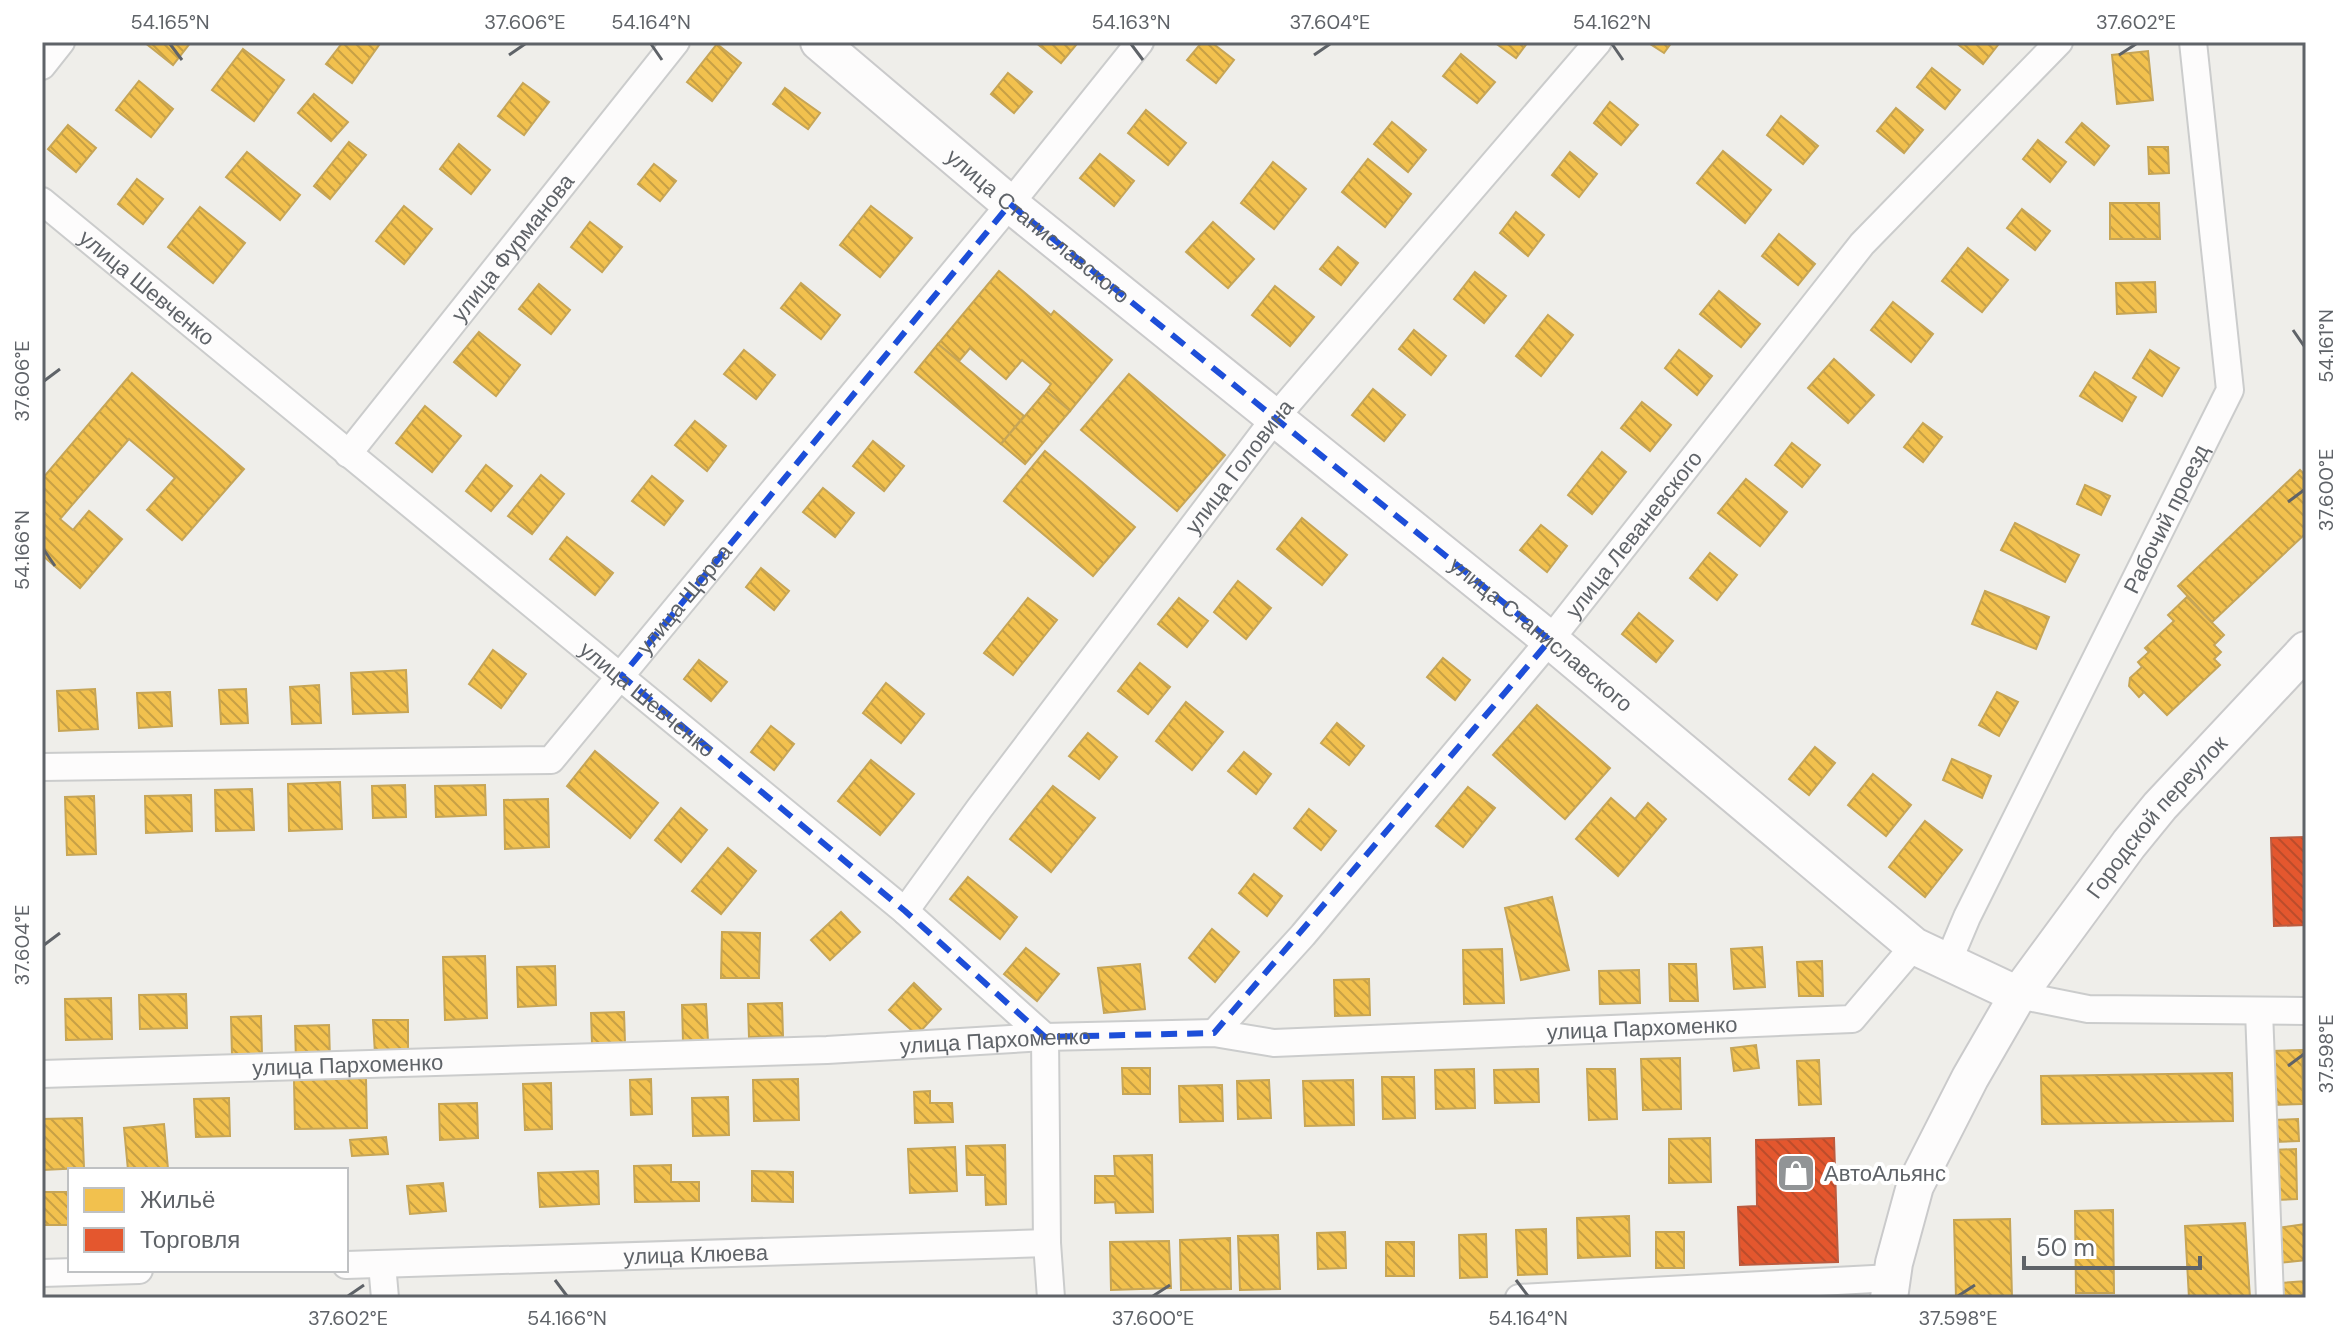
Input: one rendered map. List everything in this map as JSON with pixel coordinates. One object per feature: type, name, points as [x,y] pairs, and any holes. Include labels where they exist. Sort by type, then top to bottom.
[{"type":"street","points":[[42,66],[61,42]]},
{"type":"street","name":"улица Фурманова","points":[[348,454],[676,42]]},
{"type":"street","name":"улица Станиславского","points":[[819,42],[1010,204],[1550,640],[1914,946],[2018,995]]},
{"type":"street","name":"улица Щорса","points":[[42,767],[551,760],[1140,42]]},
{"type":"street","name":"улица Головина","points":[[905,911],[1275,418],[1598,42]]},
{"type":"street","name":"улица Леваневского","points":[[1214,1033],[1303,935],[1550,640],[1862,244],[2059,42]]},
{"type":"street","name":"Рабочий проезд","points":[[1948,962],[1967,917],[2230,390],[2193,42]]},
{"type":"street","name":"улица Шевченко","points":[[42,201],[905,911],[1045,1037]]},
{"type":"street","name":"Городской переулок","points":[[2018,995],[2160,806],[2306,650]]},
{"type":"street","name":"улица Пархоменко","points":[[42,1074],[827,1050],[1045,1037],[1214,1033],[1274,1043],[1852,1019],[1914,946]]},
{"type":"street","points":[[1519,1298],[1891,1288],[1915,1186],[1970,1078],[2018,995],[2088,1009],[2306,1011]]},
{"type":"street","points":[[2259,1011],[2270,1298]]},
{"type":"street","points":[[1045,1037],[1047,1243],[1051,1298]]},
{"type":"street","name":"улица Клюева","points":[[348,1265],[1047,1243]]},
{"type":"street","points":[[382,1264],[385,1298]]},
{"type":"street","points":[[42,1273],[74,1272]]},
{"type":"highlighted area","points":[[1010,204],[1550,640],[1214,1033],[1045,1037],[905,911],[622,676]]},
{"type":"building: Жильё","points":[[144,42],[191,42],[173,65]]},
{"type":"building: Жильё","points":[[343,42],[374,42],[379,45],[352,83],[326,64]]},
{"type":"building: Жильё","points":[[1035,42],[1073,42],[1076,45],[1061,63]]},
{"type":"building: Жильё","points":[[1202,42],[1211,42],[1234,60],[1216,83],[1187,60]]},
{"type":"building: Жильё","points":[[1494,42],[1528,42],[1516,58]]},
{"type":"building: Жильё","points":[[1647,42],[1672,42],[1664,53]]},
{"type":"building: Жильё","points":[[1955,42],[1994,42],[1998,45],[1983,64]]},
{"type":"building: Жильё","points":[[717,44],[741,63],[712,101],[687,82]]},
{"type":"building: Жильё","points":[[243,49],[284,80],[254,121],[212,90]]},
{"type":"building: Жильё","points":[[2148,51],[2153,100],[2117,104],[2112,55]]},
{"type":"building: Жильё","points":[[1461,54],[1495,82],[1477,103],[1443,76]]},
{"type":"building: Жильё","points":[[1932,68],[1960,90],[1945,109],[1917,87]]},
{"type":"building: Жильё","points":[[1008,73],[1032,92],[1014,113],[991,94]]},
{"type":"building: Жильё","points":[[139,81],[173,109],[151,137],[116,110]]},
{"type":"building: Жильё","points":[[523,83],[549,102],[524,135],[498,116]]},
{"type":"building: Жильё","points":[[785,88],[820,113],[808,129],[773,104]]},
{"type":"building: Жильё","points":[[314,94],[348,122],[331,141],[298,113]]},
{"type":"building: Жильё","points":[[1610,102],[1638,125],[1621,145],[1594,123]]},
{"type":"building: Жильё","points":[[1896,108],[1923,130],[1904,153],[1877,131]]},
{"type":"building: Жильё","points":[[1146,110],[1186,143],[1168,165],[1128,133]]},
{"type":"building: Жильё","points":[[1781,116],[1818,146],[1803,164],[1767,135]]},
{"type":"building: Жильё","points":[[1392,122],[1426,150],[1408,172],[1374,144]]},
{"type":"building: Жильё","points":[[2082,123],[2109,146],[2094,165],[2066,142]]},
{"type":"building: Жильё","points":[[68,125],[96,148],[76,172],[48,149]]},
{"type":"building: Жильё","points":[[2038,140],[2066,162],[2050,182],[2023,159]]},
{"type":"building: Жильё","points":[[349,142],[366,155],[330,199],[314,186]]},
{"type":"building: Жильё","points":[[459,144],[490,170],[471,194],[440,169]]},
{"type":"building: Жильё","points":[[2148,147],[2168,147],[2169,173],[2149,174]]},
{"type":"building: Жильё","points":[[1723,151],[1771,190],[1745,223],[1697,183]]},
{"type":"building: Жильё","points":[[247,152],[300,195],[280,220],[226,177]]},
{"type":"building: Жильё","points":[[1570,152],[1597,174],[1579,197],[1552,175]]},
{"type":"building: Жильё","points":[[1100,154],[1134,181],[1114,206],[1080,178]]},
{"type":"building: Жильё","points":[[1368,159],[1411,194],[1385,227],[1342,192]]},
{"type":"building: Жильё","points":[[1273,162],[1306,189],[1274,229],[1241,203]]},
{"type":"building: Жильё","points":[[654,164],[676,181],[660,201],[638,184]]},
{"type":"building: Жильё","points":[[137,179],[163,199],[143,224],[118,204]]},
{"type":"building: Жильё","points":[[2110,203],[2159,203],[2160,239],[2110,239]]},
{"type":"building: Жильё","points":[[404,206],[432,229],[404,264],[376,241]]},
{"type":"building: Жильё","points":[[871,206],[912,238],[880,277],[840,245]]},
{"type":"building: Жильё","points":[[200,207],[245,243],[213,283],[168,247]]},
{"type":"building: Жильё","points":[[2022,209],[2050,231],[2035,250],[2007,228]]},
{"type":"building: Жильё","points":[[1516,212],[1544,235],[1528,256],[1500,233]]},
{"type":"building: Жильё","points":[[590,222],[622,247],[602,272],[571,247]]},
{"type":"building: Жильё","points":[[1213,222],[1254,259],[1228,288],[1186,252]]},
{"type":"building: Жильё","points":[[1779,234],[1815,264],[1798,285],[1762,256]]},
{"type":"building: Жильё","points":[[1338,247],[1358,263],[1341,285],[1320,269]]},
{"type":"building: Жильё","points":[[1968,248],[2008,280],[1982,312],[1942,281]]},
{"type":"building: Жильё","points":[[999,271],[1051,315],[1054,311],[1112,360],[1070,411],[1046,391],[1051,384],[1022,360],[1006,379],[970,348],[959,361],[938,344]]},
{"type":"building: Жильё","points":[[1475,272],[1506,296],[1484,323],[1454,299]]},
{"type":"building: Жильё","points":[[2155,282],[2156,312],[2117,314],[2116,283]]},
{"type":"building: Жильё","points":[[801,283],[840,315],[821,339],[781,308]]},
{"type":"building: Жильё","points":[[539,284],[570,310],[551,334],[519,309]]},
{"type":"building: Жильё","points":[[1275,286],[1314,317],[1290,346],[1252,315]]},
{"type":"building: Жильё","points":[[1719,291],[1760,324],[1741,347],[1700,314]]},
{"type":"building: Жильё","points":[[1893,302],[1933,334],[1911,362],[1871,330]]},
{"type":"building: Жильё","points":[[1548,315],[1573,335],[1541,376],[1516,356]]},
{"type":"building: Жильё","points":[[1414,330],[1446,356],[1431,375],[1399,349]]},
{"type":"building: Жильё","points":[[479,332],[520,365],[496,396],[454,362]]},
{"type":"building: Жильё","points":[[938,344],[1024,416],[1001,444],[915,372]]},
{"type":"building: Жильё","points":[[744,350],[775,375],[756,399],[724,374]]},
{"type":"building: Жильё","points":[[1679,350],[1712,376],[1697,395],[1665,368]]},
{"type":"building: Жильё","points":[[2150,350],[2179,368],[2162,396],[2133,378]]},
{"type":"building: Жильё","points":[[1834,359],[1874,395],[1848,423],[1808,388]]},
{"type":"building: Жильё","points":[[2095,372],[2136,397],[2122,421],[2080,396]]},
{"type":"building: Жильё","points":[[132,373],[244,469],[182,540],[147,510],[175,478],[129,439],[60,519],[73,530],[89,511],[122,539],[80,588],[42,555],[42,479]]},
{"type":"building: Жильё","points":[[1129,374],[1225,455],[1177,511],[1081,430]]},
{"type":"building: Жильё","points":[[1373,389],[1405,415],[1384,441],[1352,415]]},
{"type":"building: Жильё","points":[[1046,391],[1070,411],[1025,464],[1001,444]]},
{"type":"building: Жильё","points":[[1642,402],[1671,425],[1650,451],[1621,428]]},
{"type":"building: Жильё","points":[[425,406],[461,436],[432,472],[396,443]]},
{"type":"building: Жильё","points":[[695,421],[726,446],[707,471],[675,445]]},
{"type":"building: Жильё","points":[[1923,423],[1942,437],[1923,462],[1904,447]]},
{"type":"building: Жильё","points":[[873,441],[904,466],[884,491],[853,466]]},
{"type":"building: Жильё","points":[[1792,443],[1820,465],[1802,487],[1775,465]]},
{"type":"building: Жильё","points":[[1045,451],[1135,527],[1093,576],[1004,501]]},
{"type":"building: Жильё","points":[[1602,452],[1626,472],[1592,514],[1568,495]]},
{"type":"building: Жильё","points":[[486,465],[512,486],[491,511],[466,491]]},
{"type":"building: Жильё","points":[[2300,470],[2306,476],[2306,533],[2212,622],[2178,586]]},
{"type":"building: Жильё","points":[[541,475],[564,494],[532,534],[508,516]]},
{"type":"building: Жильё","points":[[652,476],[683,501],[664,525],[632,501]]},
{"type":"building: Жильё","points":[[1746,479],[1787,512],[1760,546],[1718,513]]},
{"type":"building: Жильё","points":[[2085,485],[2110,496],[2101,515],[2077,504]]},
{"type":"building: Жильё","points":[[823,488],[854,513],[835,537],[803,512]]},
{"type":"building: Жильё","points":[[1302,518],[1347,555],[1322,585],[1277,549]]},
{"type":"building: Жильё","points":[[2015,523],[2079,555],[2065,582],[2001,550]]},
{"type":"building: Жильё","points":[[1541,525],[1567,546],[1547,572],[1520,550]]},
{"type":"building: Жильё","points":[[567,537],[613,573],[595,595],[550,559]]},
{"type":"building: Жильё","points":[[1710,553],[1737,575],[1717,600],[1690,578]]},
{"type":"building: Жильё","points":[[761,568],[789,591],[774,610],[746,587]]},
{"type":"building: Жильё","points":[[1238,581],[1271,608],[1246,639],[1214,612]]},
{"type":"building: Жильё","points":[[1985,591],[2049,617],[2036,649],[1972,624]]},
{"type":"building: Жильё","points":[[2187,597],[2224,635],[2214,645],[2221,652],[2214,659],[2220,665],[2167,715],[2144,692],[2139,697],[2129,686],[2130,678],[2142,667],[2138,662],[2149,652],[2145,648],[2174,621],[2168,615]]},
{"type":"building: Жильё","points":[[1028,598],[1057,620],[1013,675],[984,653]]},
{"type":"building: Жильё","points":[[1179,598],[1208,621],[1187,647],[1158,624]]},
{"type":"building: Жильё","points":[[1639,613],[1673,641],[1656,662],[1622,634]]},
{"type":"building: Жильё","points":[[493,650],[526,674],[501,708],[469,684]]},
{"type":"building: Жильё","points":[[1443,658],[1470,680],[1455,700],[1427,677]]},
{"type":"building: Жильё","points":[[699,660],[727,682],[711,701],[684,679]]},
{"type":"building: Жильё","points":[[1140,663],[1170,687],[1148,714],[1118,691]]},
{"type":"building: Жильё","points":[[406,670],[408,712],[353,714],[351,673]]},
{"type":"building: Жильё","points":[[886,683],[924,714],[901,743],[863,713]]},
{"type":"building: Жильё","points":[[319,685],[321,723],[292,724],[290,687]]},
{"type":"building: Жильё","points":[[95,689],[98,729],[59,731],[57,691]]},
{"type":"building: Жильё","points":[[246,689],[248,723],[221,724],[219,690]]},
{"type":"building: Жильё","points":[[170,692],[172,726],[139,728],[137,693]]},
{"type":"building: Жильё","points":[[1997,692],[2018,702],[1999,736],[1979,725]]},
{"type":"building: Жильё","points":[[1186,702],[1223,732],[1192,770],[1156,741]]},
{"type":"building: Жильё","points":[[1537,705],[1610,768],[1565,819],[1493,755]]},
{"type":"building: Жильё","points":[[1337,723],[1364,746],[1349,765],[1321,743]]},
{"type":"building: Жильё","points":[[771,726],[794,744],[774,770],[751,752]]},
{"type":"building: Жильё","points":[[1088,733],[1117,757],[1099,779],[1069,756]]},
{"type":"building: Жильё","points":[[1815,747],[1835,763],[1809,795],[1789,779]]},
{"type":"building: Жильё","points":[[595,751],[658,803],[630,838],[567,786]]},
{"type":"building: Жильё","points":[[1244,752],[1271,774],[1256,794],[1228,771]]},
{"type":"building: Жильё","points":[[1952,759],[1991,776],[1982,798],[1943,780]]},
{"type":"building: Жильё","points":[[871,760],[914,794],[880,835],[838,801]]},
{"type":"building: Жильё","points":[[1873,774],[1911,805],[1886,836],[1848,805]]},
{"type":"building: Жильё","points":[[340,782],[342,829],[289,831],[288,784]]},
{"type":"building: Жильё","points":[[405,785],[406,817],[373,818],[372,786]]},
{"type":"building: Жильё","points":[[485,785],[486,815],[436,817],[435,786]]},
{"type":"building: Жильё","points":[[1053,786],[1095,818],[1051,872],[1010,839]]},
{"type":"building: Жильё","points":[[1468,787],[1495,808],[1463,847],[1436,826]]},
{"type":"building: Жильё","points":[[252,789],[254,830],[216,831],[215,790]]},
{"type":"building: Жильё","points":[[191,795],[192,831],[146,833],[145,796]]},
{"type":"building: Жильё","points":[[94,796],[96,854],[67,855],[65,797]]},
{"type":"building: Жильё","points":[[1611,798],[1635,819],[1648,803],[1666,819],[1618,876],[1576,839]]},
{"type":"building: Жильё","points":[[548,799],[549,847],[505,849],[504,800]]},
{"type":"building: Жильё","points":[[681,808],[707,830],[681,862],[655,840]]},
{"type":"building: Жильё","points":[[1309,809],[1336,831],[1321,850],[1294,828]]},
{"type":"building: Жильё","points":[[1925,821],[1962,850],[1925,897],[1889,867]]},
{"type":"building: Жильё","points":[[728,848],[756,871],[721,914],[692,891]]},
{"type":"building: Жильё","points":[[1254,874],[1282,896],[1267,916],[1239,893]]},
{"type":"building: Жильё","points":[[968,877],[1017,917],[1000,939],[950,899]]},
{"type":"building: Жильё","points":[[1552,897],[1569,970],[1521,980],[1505,908]]},
{"type":"building: Жильё","points":[[841,912],[860,932],[830,960],[811,940]]},
{"type":"building: Жильё","points":[[1212,929],[1239,952],[1215,982],[1189,958]]},
{"type":"building: Жильё","points":[[722,932],[760,933],[759,978],[721,978]]},
{"type":"building: Жильё","points":[[1762,947],[1765,987],[1734,989],[1731,949]]},
{"type":"building: Жильё","points":[[1026,948],[1059,974],[1037,1001],[1004,974]]},
{"type":"building: Жильё","points":[[1502,949],[1504,1003],[1464,1004],[1463,950]]},
{"type":"building: Жильё","points":[[485,956],[487,1018],[445,1020],[443,957]]},
{"type":"building: Жильё","points":[[1822,961],[1823,996],[1799,996],[1797,962]]},
{"type":"building: Жильё","points":[[1140,964],[1145,1009],[1104,1013],[1098,968]]},
{"type":"building: Жильё","points":[[1669,964],[1696,964],[1698,1001],[1670,1001]]},
{"type":"building: Жильё","points":[[555,966],[556,1005],[518,1007],[517,967]]},
{"type":"building: Жильё","points":[[1639,970],[1640,1003],[1600,1004],[1599,971]]},
{"type":"building: Жильё","points":[[1369,979],[1370,1015],[1335,1016],[1334,980]]},
{"type":"building: Жильё","points":[[914,983],[941,1009],[917,1035],[889,1010]]},
{"type":"building: Жильё","points":[[186,994],[187,1028],[140,1029],[139,995]]},
{"type":"building: Жильё","points":[[111,998],[112,1039],[66,1040],[65,999]]},
{"type":"building: Жильё","points":[[782,1003],[783,1036],[749,1037],[748,1004]]},
{"type":"building: Жильё","points":[[706,1004],[708,1041],[683,1042],[682,1005]]},
{"type":"building: Жильё","points":[[624,1012],[625,1043],[592,1044],[591,1013]]},
{"type":"building: Жильё","points":[[261,1016],[262,1055],[232,1056],[231,1017]]},
{"type":"building: Жильё","points":[[373,1020],[408,1020],[408,1053],[375,1054]]},
{"type":"building: Жильё","points":[[329,1025],[330,1060],[296,1061],[295,1026]]},
{"type":"building: Жильё","points":[[1756,1045],[1759,1068],[1734,1071],[1731,1048]]},
{"type":"building: Жильё","points":[[2302,1050],[2303,1104],[2271,1105],[2270,1051]]},
{"type":"building: Жильё","points":[[1680,1058],[1681,1109],[1643,1110],[1641,1059]]},
{"type":"building: Жильё","points":[[1819,1060],[1821,1104],[1799,1105],[1797,1061]]},
{"type":"building: Жильё","points":[[1122,1068],[1150,1068],[1150,1094],[1123,1094]]},
{"type":"building: Жильё","points":[[1474,1069],[1475,1108],[1436,1109],[1435,1070]]},
{"type":"building: Жильё","points":[[1538,1069],[1539,1102],[1495,1103],[1494,1070]]},
{"type":"building: Жильё","points":[[1587,1069],[1615,1069],[1617,1119],[1589,1120]]},
{"type":"building: Жильё","points":[[2232,1073],[2233,1121],[2042,1124],[2041,1076]]},
{"type":"building: Жильё","points":[[1382,1077],[1414,1077],[1415,1118],[1383,1119]]},
{"type":"building: Жильё","points":[[366,1078],[367,1128],[295,1129],[294,1080]]},
{"type":"building: Жильё","points":[[651,1079],[652,1114],[631,1115],[630,1080]]},
{"type":"building: Жильё","points":[[798,1079],[799,1120],[754,1121],[753,1080]]},
{"type":"building: Жильё","points":[[1269,1080],[1271,1118],[1238,1119],[1237,1081]]},
{"type":"building: Жильё","points":[[1353,1080],[1354,1125],[1305,1126],[1303,1081]]},
{"type":"building: Жильё","points":[[551,1083],[552,1129],[525,1130],[523,1084]]},
{"type":"building: Жильё","points":[[1222,1085],[1223,1121],[1180,1122],[1179,1086]]},
{"type":"building: Жильё","points":[[930,1091],[930,1103],[952,1103],[953,1122],[915,1123],[914,1092]]},
{"type":"building: Жильё","points":[[728,1097],[729,1135],[693,1136],[692,1098]]},
{"type":"building: Жильё","points":[[229,1098],[230,1136],[196,1137],[194,1099]]},
{"type":"building: Жильё","points":[[477,1103],[478,1138],[440,1140],[439,1104]]},
{"type":"building: Жильё","points":[[82,1118],[84,1168],[42,1170],[42,1119]]},
{"type":"building: Жильё","points":[[2298,1119],[2299,1141],[2273,1142],[2272,1120]]},
{"type":"building: Жильё","points":[[164,1124],[168,1168],[128,1168],[124,1128]]},
{"type":"building: Жильё","points":[[386,1137],[388,1154],[352,1156],[350,1140]]},
{"type":"building: Жильё","points":[[1710,1138],[1711,1182],[1669,1183],[1669,1139]]},
{"type":"building: Жильё","points":[[1005,1145],[1006,1204],[986,1205],[985,1175],[967,1175],[966,1146]]},
{"type":"building: Жильё","points":[[955,1147],[957,1191],[910,1193],[908,1149]]},
{"type":"building: Жильё","points":[[2296,1149],[2297,1199],[2274,1200],[2272,1150]]},
{"type":"building: Жильё","points":[[1152,1155],[1153,1212],[1116,1213],[1115,1202],[1095,1203],[1095,1176],[1115,1176],[1114,1156]]},
{"type":"building: Жильё","points":[[671,1165],[671,1182],[699,1182],[699,1201],[635,1202],[634,1166]]},
{"type":"building: Жильё","points":[[598,1171],[599,1204],[540,1207],[538,1173]]},
{"type":"building: Жильё","points":[[752,1171],[793,1172],[793,1202],[752,1201]]},
{"type":"building: Жильё","points":[[443,1183],[446,1211],[410,1214],[407,1186]]},
{"type":"building: Жильё","points":[[42,1192],[68,1192],[68,1225],[42,1225]]},
{"type":"building: Жильё","points":[[2113,1210],[2114,1293],[2076,1293],[2075,1211]]},
{"type":"building: Жильё","points":[[1629,1216],[1630,1256],[1578,1258],[1577,1218]]},
{"type":"building: Жильё","points":[[2010,1219],[2012,1298],[1956,1298],[1954,1220]]},
{"type":"building: Жильё","points":[[2245,1223],[2250,1298],[2189,1298],[2185,1226]]},
{"type":"building: Жильё","points":[[2306,1224],[2306,1260],[2279,1263],[2276,1228]]},
{"type":"building: Жильё","points":[[1546,1229],[1547,1274],[1518,1275],[1516,1230]]},
{"type":"building: Жильё","points":[[1345,1232],[1346,1268],[1318,1269],[1317,1233]]},
{"type":"building: Жильё","points":[[1656,1232],[1684,1232],[1684,1268],[1656,1268]]},
{"type":"building: Жильё","points":[[1486,1234],[1487,1277],[1460,1278],[1459,1235]]},
{"type":"building: Жильё","points":[[1278,1235],[1280,1289],[1240,1290],[1238,1236]]},
{"type":"building: Жильё","points":[[1230,1238],[1231,1289],[1181,1290],[1180,1240]]},
{"type":"building: Жильё","points":[[1169,1241],[1171,1288],[1111,1290],[1110,1242]]},
{"type":"building: Жильё","points":[[1386,1242],[1414,1242],[1414,1276],[1386,1276]]},
{"type":"building: Жильё","points":[[2306,1281],[2306,1298],[2281,1298],[2280,1283]]},
{"type":"building: Торговля","points":[[2306,837],[2306,925],[2274,926],[2271,838]]},
{"type":"building: Торговля","name":"АвтоАльянс","points":[[1834,1138],[1838,1262],[1740,1265],[1738,1207],[1757,1206],[1756,1140]]},
{"type":"place","name":"АвтоАльянс","points":[[1796,1173]]}]
